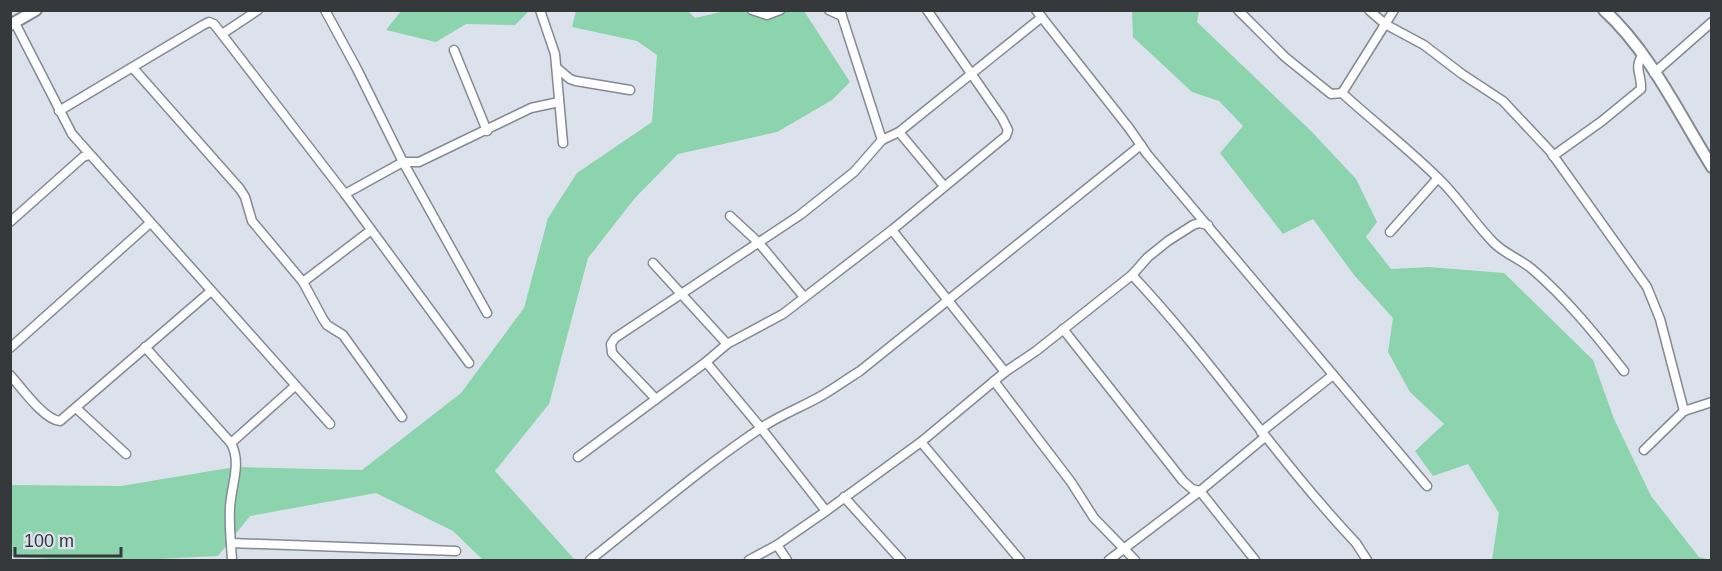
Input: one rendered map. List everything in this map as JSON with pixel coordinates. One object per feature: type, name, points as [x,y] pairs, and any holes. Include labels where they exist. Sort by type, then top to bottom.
[{"type":"street","points":[[36,10],[13,24],[72,134],[330,424]]},
{"type":"street","points":[[222,34],[258,10]]},
{"type":"street","points":[[324,10],[357,69],[403,162],[487,313]]},
{"type":"street","points":[[540,10],[548,28],[557,68],[563,143]]},
{"type":"street","points":[[752,10],[767,15],[780,10]]},
{"type":"street","points":[[829,10],[841,13],[882,140]]},
{"type":"street","points":[[578,458],[727,344],[768,323],[804,297],[892,230],[1006,135],[1008,130],[1002,118],[927,10]]},
{"type":"street","points":[[1239,10],[1285,57],[1331,94],[1342,93],[1438,178],[1497,246],[1540,277],[1592,331],[1624,370]]},
{"type":"street","points":[[1369,10],[1385,24],[1424,45],[1503,101],[1553,156],[1647,287],[1660,319],[1684,411]]},
{"type":"street","points":[[1342,93],[1394,10]]},
{"type":"street","points":[[1604,10],[1618,23],[1642,55],[1712,167]]},
{"type":"street","points":[[656,399],[612,353],[610,344],[615,338],[800,215],[854,171],[882,140],[899,132],[1039,14],[1141,145],[1427,486]]},
{"type":"street","points":[[59,111],[209,22],[214,24],[345,194],[469,363]]},
{"type":"street","points":[[1654,73],[1712,22]]},
{"type":"street","points":[[454,50],[487,131]]},
{"type":"street","points":[[1553,156],[1602,121],[1641,89],[1642,81],[1637,70],[1637,61],[1642,55]]},
{"type":"street","points":[[133,68],[240,189],[245,197],[252,221],[303,282],[327,325],[343,335],[402,417]]},
{"type":"street","points":[[557,68],[576,81],[630,90]]},
{"type":"street","points":[[345,194],[403,162],[419,162],[531,108],[559,102]]},
{"type":"street","points":[[899,132],[944,186]]},
{"type":"street","points":[[590,561],[638,520],[761,428],[821,396],[860,371],[1141,145]]},
{"type":"street","points":[[10,222],[82,157],[89,155]]},
{"type":"street","points":[[1390,232],[1438,178]]},
{"type":"street","points":[[730,216],[759,243],[804,297]]},
{"type":"street","points":[[10,348],[150,223]]},
{"type":"street","points":[[749,561],[777,545],[921,442],[1005,372],[1132,275],[1148,257],[1185,230],[1199,223],[1209,225]]},
{"type":"street","points":[[892,230],[1005,372]]},
{"type":"street","points":[[303,282],[370,231]]},
{"type":"street","points":[[653,262],[727,344]]},
{"type":"street","points":[[1132,275],[1175,322],[1263,435],[1356,543],[1367,561]]},
{"type":"street","points":[[10,375],[44,413],[60,421],[211,291]]},
{"type":"street","points":[[1063,329],[1183,481],[1192,489],[1200,490],[1255,561]]},
{"type":"street","points":[[145,347],[231,443],[236,452],[237,461],[230,506],[232,561]]},
{"type":"street","points":[[706,362],[826,511]]},
{"type":"street","points":[[1109,561],[1200,490],[1333,375]]},
{"type":"street","points":[[994,381],[1071,482],[1094,518],[1135,561]]},
{"type":"street","points":[[231,443],[295,386]]},
{"type":"street","points":[[1644,450],[1684,411],[1712,402]]},
{"type":"street","points":[[76,408],[126,454]]},
{"type":"street","points":[[921,442],[1020,561]]},
{"type":"street","points":[[844,497],[901,561]]},
{"type":"street","points":[[231,543],[456,551]]},
{"type":"street","points":[[777,545],[787,561]]},
{"type":"green space","points":[[401,11],[529,11],[515,25],[466,24],[436,42],[386,30]]},
{"type":"green space","points":[[576,11],[688,11],[695,18],[725,11],[804,11],[850,82],[832,100],[777,132],[678,154],[635,198],[588,258],[549,404],[495,471],[575,560],[483,560],[453,531],[376,493],[250,516],[218,556],[88,560],[11,556],[11,485],[121,486],[235,467],[362,470],[461,393],[524,308],[548,218],[577,173],[652,122],[657,55],[637,41],[572,27]]},
{"type":"green space","points":[[1132,11],[1199,11],[1197,22],[1312,132],[1356,179],[1377,222],[1366,237],[1391,269],[1429,267],[1504,273],[1593,360],[1614,419],[1651,496],[1699,557],[1711,560],[1492,560],[1499,513],[1468,464],[1433,476],[1415,451],[1444,424],[1410,392],[1388,352],[1393,318],[1354,275],[1313,219],[1283,234],[1220,153],[1243,126],[1219,101],[1192,92],[1133,37]]}]
